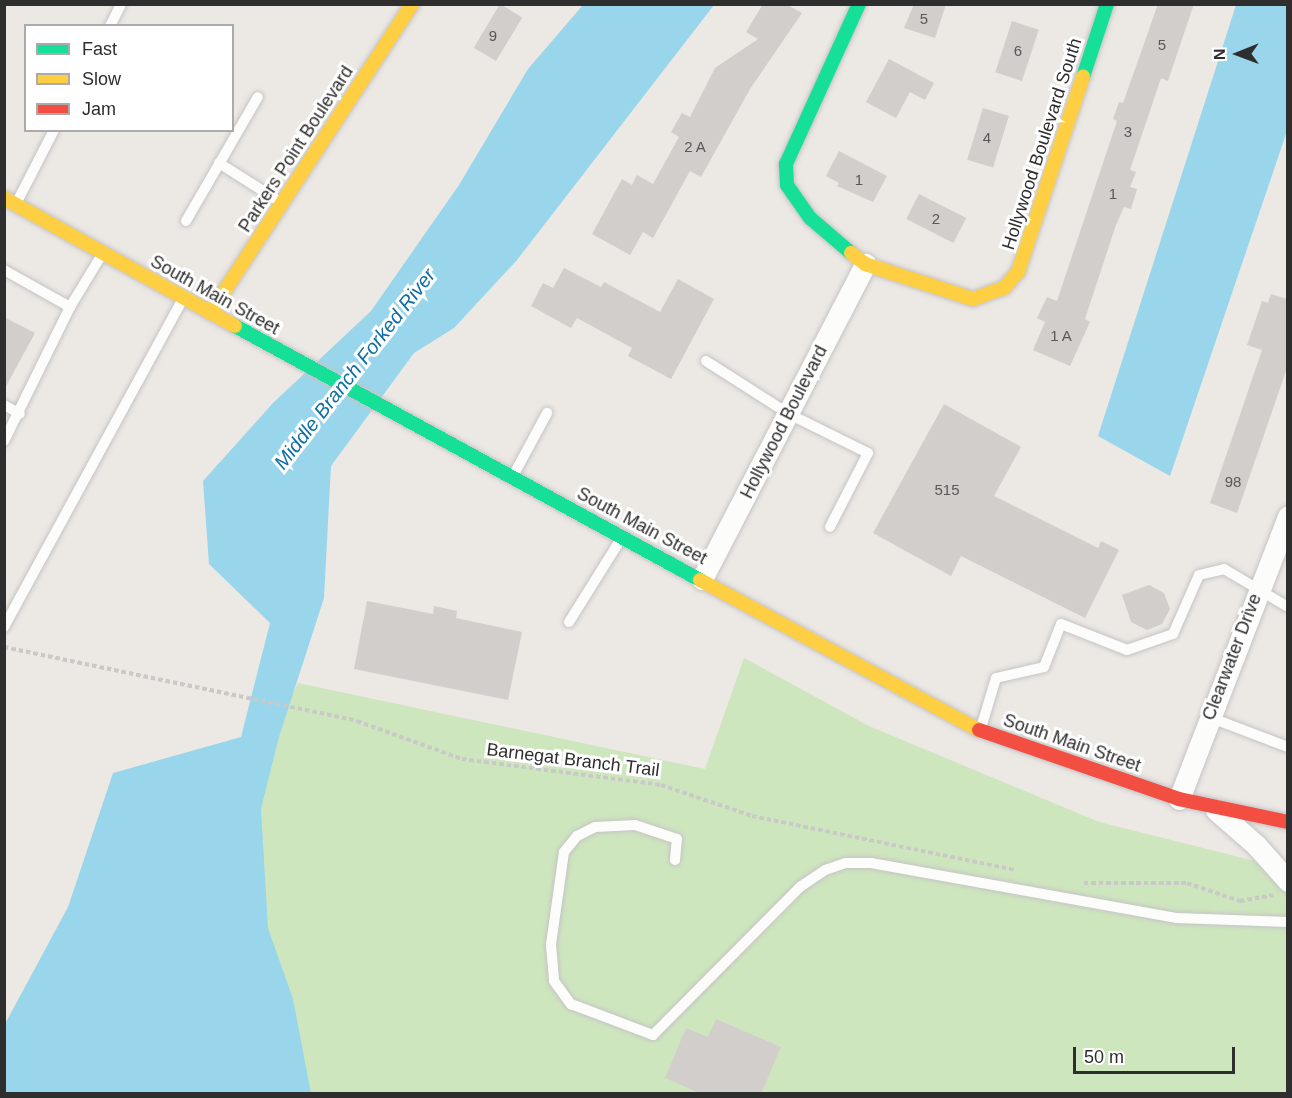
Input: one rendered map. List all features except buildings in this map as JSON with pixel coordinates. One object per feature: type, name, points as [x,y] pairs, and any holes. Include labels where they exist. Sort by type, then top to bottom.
[{"type":"main road","name":"Parkers Point Boulevard","points":[[210,313],[412,4]]},
{"type":"main road","points":[[859,4],[786,164],[787,185],[810,218],[865,264]]},
{"type":"main road","name":"Hollywood Boulevard South","points":[[865,264],[973,299],[1004,288],[1018,272],[1038,221],[1107,4]]},
{"type":"main road","name":"South Main Street","points":[[10,201],[398,417],[980,731],[1179,799],[1287,822]]},
{"type":"street","name":"Hollywood Boulevard","points":[[702,579],[865,264]]},
{"type":"street","name":"Clearwater Drive","points":[[1179,799],[1287,516]]},
{"type":"street","points":[[1213,808],[1256,845],[1284,886]]},
{"type":"lane","points":[[111,24],[121,4]]},
{"type":"lane","points":[[186,221],[258,97]]},
{"type":"lane","points":[[10,201],[53,132]]},
{"type":"lane","points":[[219,163],[282,203]]},
{"type":"lane","points":[[4,441],[20,414],[70,307],[102,254]]},
{"type":"lane","points":[[4,270],[70,307]]},
{"type":"lane","points":[[4,627],[184,298]]},
{"type":"lane","points":[[706,361],[789,414],[868,453],[830,527]]},
{"type":"lane","points":[[4,405],[20,414]]},
{"type":"lane","points":[[513,477],[547,413]]},
{"type":"lane","points":[[569,622],[622,536]]},
{"type":"lane","points":[[980,731],[996,678],[1044,667],[1061,624],[1127,650],[1173,634],[1198,574],[1224,569],[1287,607]]},
{"type":"lane","points":[[1209,717],[1287,747]]},
{"type":"lane","points":[[675,860],[677,839],[635,825],[595,826],[578,836],[564,852],[550,945],[554,981],[571,1004],[653,1035],[800,887],[825,870],[845,863],[871,863],[1177,918],[1287,922]]},
{"type":"path","name":"Barnegat Branch Trail","points":[[4,647],[357,721],[462,759],[661,785],[752,816],[1019,871]]},
{"type":"path","points":[[1077,882],[1187,883],[1240,901],[1258,900],[1284,886]]},
{"type":"green space","points":[[744,658],[869,726],[1099,822],[1287,869],[1287,1093],[104,1094],[298,683],[705,769]]},
{"type":"water","name":"Middle Branch Forked River","points":[[583,5],[714,5],[517,260],[454,328],[414,353],[331,466],[324,598],[279,737],[261,809],[268,928],[293,999],[311,1093],[5,1094],[5,1024],[68,907],[113,773],[241,737],[270,623],[209,564],[203,481],[273,403],[371,311],[459,185],[528,69]]},
{"type":"water","points":[[1236,5],[1287,5],[1287,131],[1170,476],[1098,436]]},
{"type":"traffic: fast","points":[[851,253],[810,218],[787,185],[786,164],[859,4]]},
{"type":"traffic: fast","points":[[1083,77],[1107,4]]},
{"type":"traffic: fast","points":[[235,326],[700,580]]},
{"type":"traffic: slow","points":[[210,313],[412,4]]},
{"type":"traffic: slow","points":[[851,253],[865,264],[973,299],[1004,288],[1018,272],[1083,77]]},
{"type":"traffic: slow","points":[[4,198],[235,326]]},
{"type":"traffic: slow","points":[[700,580],[979,730]]},
{"type":"traffic: jam","points":[[979,730],[1179,799],[1288,822]]}]
